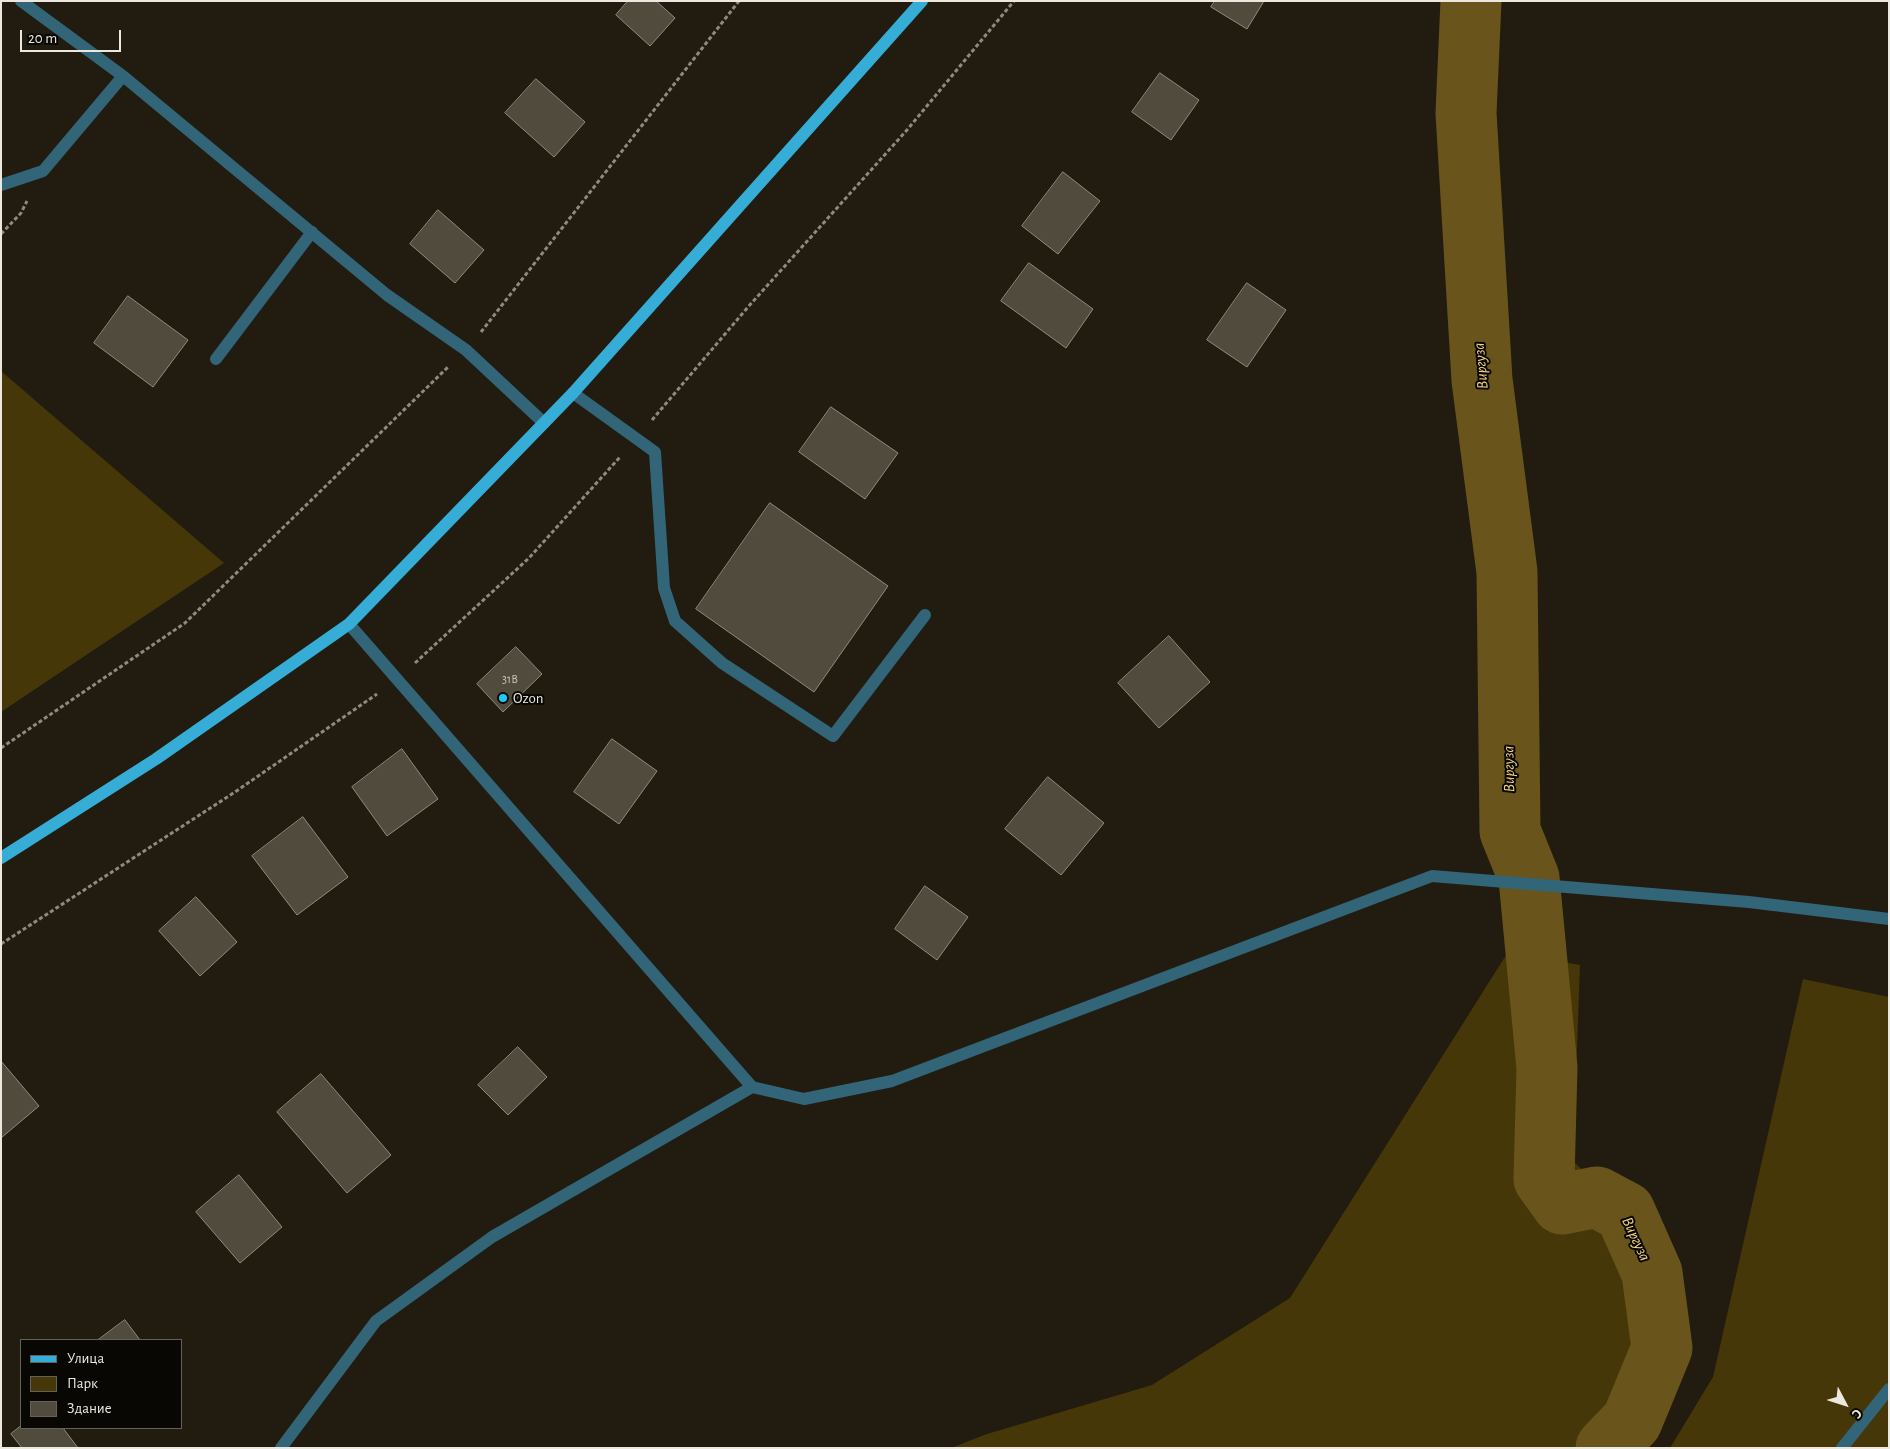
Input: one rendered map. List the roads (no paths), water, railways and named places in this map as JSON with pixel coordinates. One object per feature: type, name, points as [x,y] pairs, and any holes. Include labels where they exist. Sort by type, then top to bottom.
[{"type":"main road","points":[[1,858],[156,759],[349,624],[573,392],[922,1]]},
{"type":"street","points":[[21,1],[123,76],[387,295],[466,350],[544,423]]},
{"type":"street","points":[[1,185],[44,171],[123,76]]},
{"type":"street","points":[[216,359],[312,232]]},
{"type":"street","points":[[573,392],[655,452],[664,588],[675,620],[722,663],[833,736],[925,615]]},
{"type":"street","points":[[349,624],[752,1088],[804,1099],[892,1081],[1432,876],[1749,902],[1889,919]]},
{"type":"street","points":[[281,1448],[376,1321],[492,1237],[752,1088]]},
{"type":"street","points":[[1842,1448],[1889,1389]]},
{"type":"waterway","name":"Виргуза","points":[[1471,1],[1466,113],[1482,380],[1507,572],[1510,831],[1529,878],[1547,1068],[1544,1179],[1562,1204],[1597,1197],[1625,1212],[1652,1273],[1662,1348],[1632,1421],[1606,1448]]},
{"type":"place","name":"Ozon","points":[[503,698]]}]
